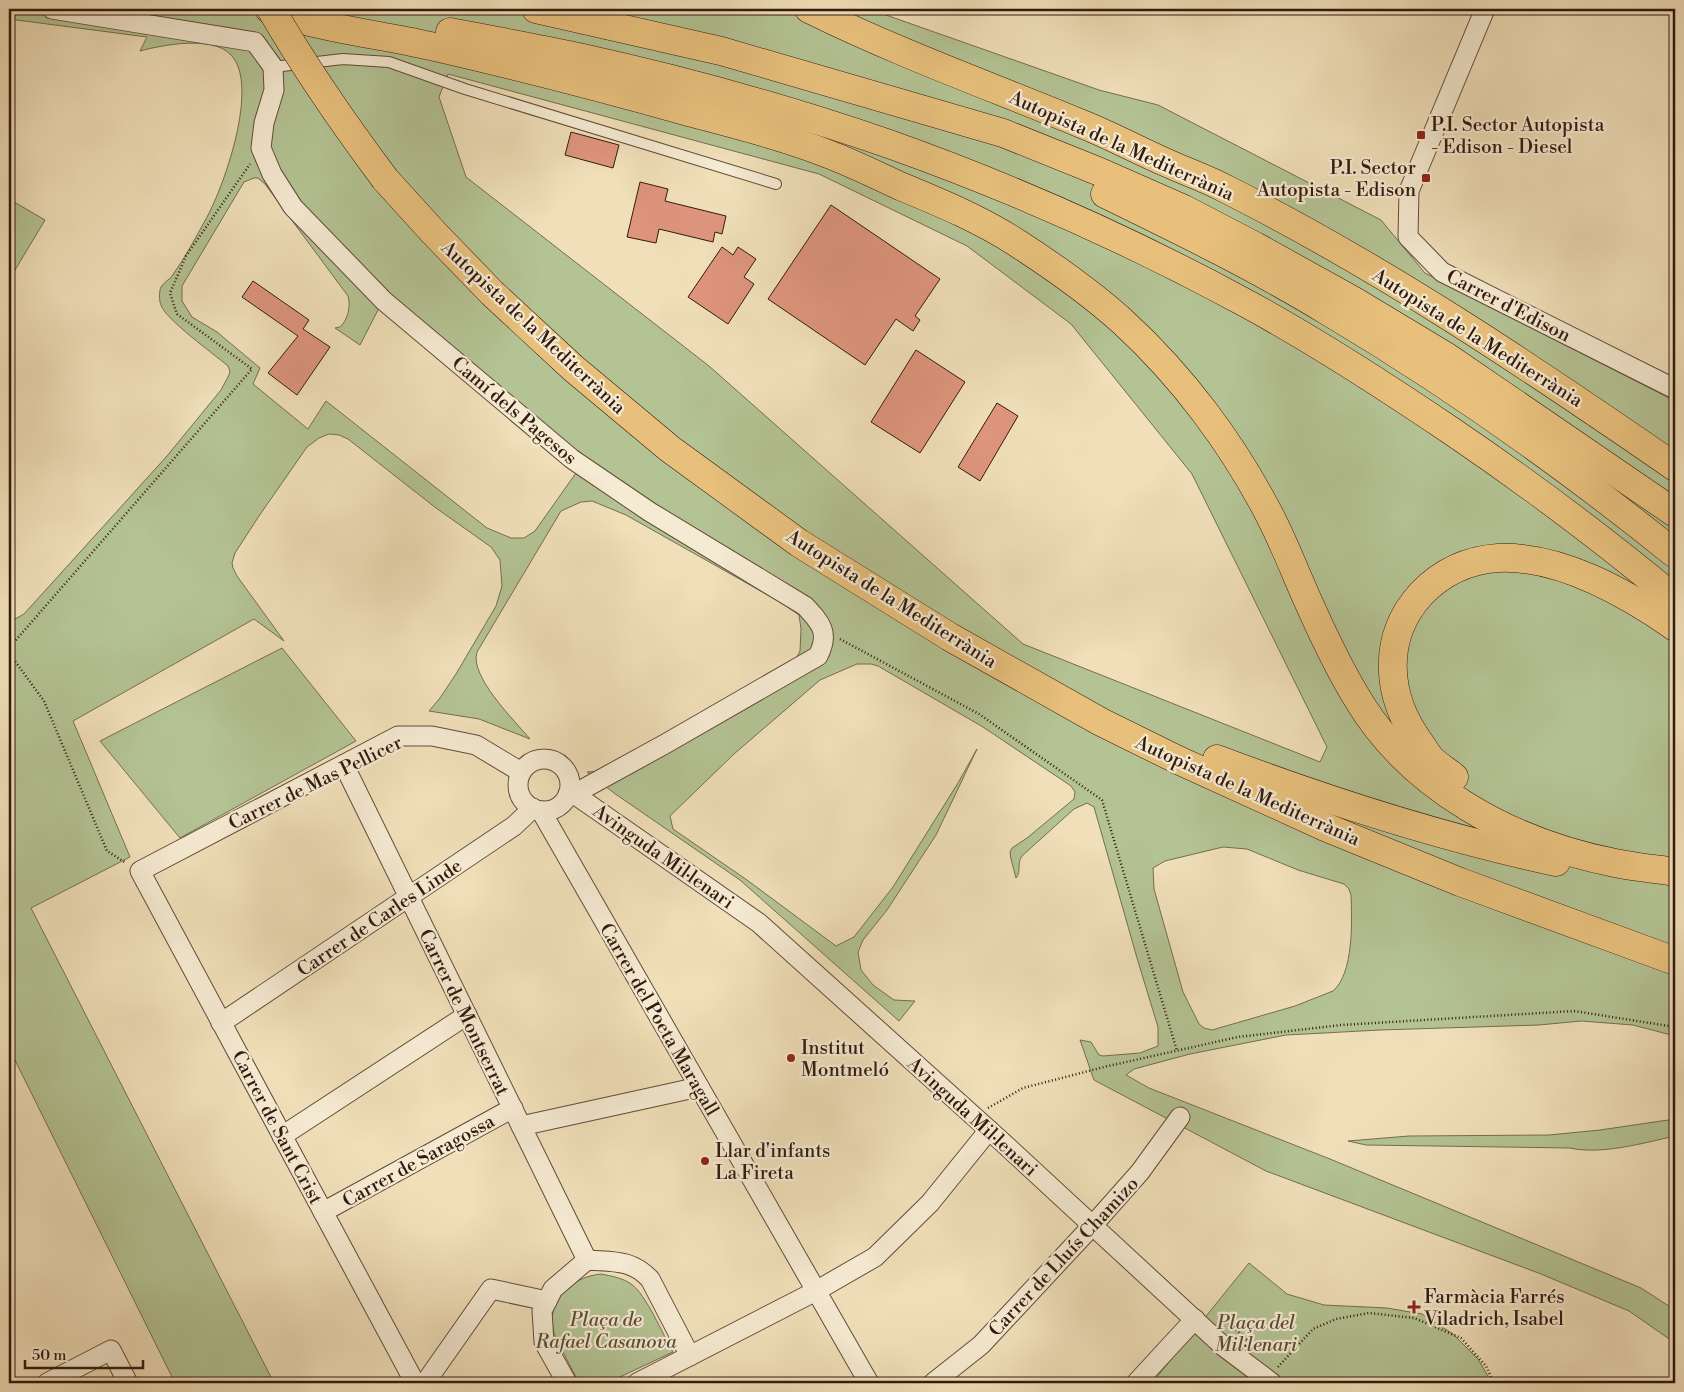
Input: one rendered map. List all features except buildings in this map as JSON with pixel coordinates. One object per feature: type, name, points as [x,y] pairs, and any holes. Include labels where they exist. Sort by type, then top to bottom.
[{"type":"highway","name":"Autopista de la Mediterrània","points":[[270,9],[332,107],[385,179],[492,293],[573,368],[670,448],[799,543],[950,637],[1101,722],[1178,760],[1325,827],[1460,882],[1675,961]]},
{"type":"highway","points":[[270,9],[303,20],[434,46],[565,77],[775,136],[828,154],[965,213],[1014,241],[1071,280],[1123,322],[1195,400],[1224,440],[1270,515],[1313,612],[1358,701],[1379,731],[1402,757],[1437,787],[1475,812],[1515,832],[1558,848],[1614,863],[1675,872]]},
{"type":"highway","points":[[329,9],[580,57],[759,103],[888,144],[959,170],[1072,217],[1143,250],[1243,302],[1374,380],[1564,510],[1675,599]]},
{"type":"highway","points":[[536,9],[721,52],[1003,133],[1100,172],[1184,209],[1256,246],[1354,301],[1447,357],[1675,513]]},
{"type":"highway","name":"Autopista de la Mediterrània","points":[[809,9],[874,39],[1081,123],[1224,188],[1334,247],[1394,283],[1592,410],[1675,467]]},
{"type":"highway","points":[[874,96],[1094,189],[1176,228],[1328,311],[1407,360],[1501,424],[1582,482],[1675,554]]},
{"type":"highway","points":[[799,543],[934,613],[1129,721],[1268,779],[1389,820],[1509,852],[1615,874],[1675,882]]},
{"type":"highway","points":[[1675,627],[1623,594],[1559,567],[1519,559],[1499,558],[1480,560],[1455,568],[1433,581],[1405,615],[1394,647],[1392,676],[1398,702],[1412,733],[1432,760],[1461,782],[1500,805],[1553,828],[1618,846],[1675,854]]},
{"type":"street","points":[[52,9],[255,42],[273,66]]},
{"type":"street","name":"Carrer d'Edison","points":[[1485,9],[1409,191],[1408,237],[1442,272],[1675,389]]},
{"type":"street","name":"Camí dels Pagesos","points":[[273,66],[274,90],[264,123],[261,148],[272,174],[293,207],[384,301],[572,459],[650,512],[804,606],[819,620],[824,634]]},
{"type":"street","points":[[571,794],[568,776],[564,768],[557,763],[548,760],[538,760],[530,763],[521,772],[518,790],[525,803],[537,810],[550,810],[559,806],[571,794],[665,744],[818,656],[823,646],[824,634]]},
{"type":"street","name":"Carrer de Mas Pellicer","points":[[140,871],[398,736],[432,736],[476,745],[521,772]]},
{"type":"street","name":"Carrer de Montserrat","points":[[344,765],[587,1260]]},
{"type":"street","name":"Avinguda Mil·lenari","points":[[571,794],[759,923],[974,1116],[1195,1320],[1272,1383]]},
{"type":"street","name":"Carrer de Carles Linde","points":[[222,1023],[537,810]]},
{"type":"street","name":"Carrer del Poeta Maragall","points":[[537,810],[869,1383]]},
{"type":"street","name":"Carrer de Sant Crist","points":[[140,871],[415,1383]]},
{"type":"street","points":[[282,1136],[467,1016]]},
{"type":"street","points":[[521,1126],[699,1087]]},
{"type":"street","name":"Carrer de Saragossa","points":[[323,1212],[512,1108]]},
{"type":"street","name":"Carrer de Lluís Chamizo","points":[[933,1383],[981,1345],[1093,1225],[1140,1172],[1180,1117]]},
{"type":"street","points":[[649,1381],[690,1356],[816,1291],[875,1257],[930,1203],[989,1130]]},
{"type":"street","points":[[567,1383],[544,1342],[542,1311],[553,1289],[587,1260],[626,1263],[642,1270],[650,1279],[690,1356]]},
{"type":"street","points":[[425,1383],[491,1290],[547,1301]]},
{"type":"street","points":[[1136,1383],[1195,1320]]},
{"type":"street","points":[[47,1383],[111,1350],[128,1383]]},
{"type":"lane","points":[[273,66],[343,59],[390,62],[465,89],[776,184]]},
{"type":"path","points":[[9,648],[252,368],[177,314],[170,294],[186,256],[261,148]]},
{"type":"path","points":[[824,634],[844,640],[979,714],[1102,800],[1177,1051]]},
{"type":"path","points":[[9,653],[44,701],[107,852],[140,871]]},
{"type":"path","points":[[974,1116],[1023,1088],[1238,1037],[1341,1025],[1574,1011],[1675,1027]]},
{"type":"path","points":[[1272,1362],[1278,1368],[1313,1329],[1336,1318],[1370,1313],[1414,1318],[1461,1338],[1486,1366],[1494,1383]]},
{"type":"path","points":[[1212,1335],[1226,1320],[1259,1350]]},
{"type":"green space","points":[[9,9],[873,9],[1099,90],[1158,105],[1381,220],[1425,273],[1675,401],[1675,1036],[1633,1025],[1581,1021],[1539,1025],[1286,1035],[1190,1054],[1134,1069],[1126,1075],[1149,1088],[1330,1159],[1641,1288],[1675,1310],[1675,1343],[1629,1311],[1541,1274],[1266,1171],[1094,1080],[1080,1040],[1091,1042],[1099,1055],[1103,1056],[1140,1053],[1158,1046],[1158,1027],[1094,807],[1087,803],[1074,809],[1023,855],[1016,878],[1010,852],[1012,848],[1074,799],[1075,792],[1071,786],[983,727],[878,666],[857,664],[820,680],[734,754],[670,816],[673,829],[747,880],[836,946],[854,937],[893,887],[977,749],[936,835],[887,910],[863,940],[858,952],[861,970],[873,985],[894,1000],[915,1001],[899,1021],[740,880],[614,793],[587,772],[600,771],[781,671],[797,657],[800,651],[801,629],[799,615],[782,603],[626,515],[592,501],[581,502],[561,511],[477,652],[476,662],[486,685],[530,739],[479,719],[429,711],[456,674],[496,606],[502,586],[500,560],[491,547],[436,508],[348,439],[339,435],[329,434],[319,438],[307,447],[235,553],[232,563],[237,576],[284,641],[254,619],[73,721],[130,857],[31,908],[274,1383],[175,1383],[9,1048],[9,619],[15,619],[24,614],[167,456],[221,390],[229,375],[228,366],[180,327],[164,311],[160,303],[160,293],[161,287],[172,276],[195,240],[222,183],[236,136],[241,111],[242,89],[239,69],[231,55],[223,49],[212,45],[200,43],[174,44],[140,51],[147,37],[9,19]],"holes":[[[448,74],[819,174],[967,246],[1071,324],[1192,474],[1327,747],[1320,762],[1023,644],[709,366],[466,177],[439,97]],[[258,178],[265,184],[348,296],[347,317],[340,327],[335,328],[360,345],[379,308],[576,473],[535,531],[524,538],[511,538],[487,528],[326,401],[308,429],[253,384],[260,368],[217,332],[192,317],[182,301],[182,286],[244,182]],[[1223,847],[1247,849],[1298,870],[1344,884],[1349,889],[1351,895],[1352,918],[1348,959],[1340,983],[1333,991],[1295,1006],[1212,1030],[1204,1028],[1199,1024],[1183,992],[1154,889],[1153,868],[1165,861]]]},
{"type":"green space","points":[[9,199],[45,220],[9,280]]},
{"type":"green space","points":[[282,648],[356,741],[180,838],[100,741]]},
{"type":"green space","points":[[1675,1119],[1675,1136],[1636,1145],[1595,1150],[1366,1145],[1348,1141],[1409,1136],[1549,1135]]},
{"type":"green space","name":"Plaça del Mil·lenari","points":[[1249,1263],[1287,1294],[1324,1305],[1387,1308],[1422,1314],[1453,1334],[1478,1359],[1492,1383],[1162,1383],[1156,1378]]},
{"type":"green space","name":"Plaça de Rafael Casanova","points":[[601,1274],[617,1277],[637,1289],[648,1305],[673,1352],[607,1383],[579,1383],[554,1333],[553,1311],[557,1301],[571,1286],[590,1276]]},
{"type":"place","name":"P.I. Sector Autopista - Edison - Diesel","points":[[1421,135]]},
{"type":"place","name":"P.I. Sector Autopista - Edison","points":[[1426,178]]},
{"type":"place","name":"Institut Montmeló","points":[[791,1058]]},
{"type":"place","name":"Llar d'infants La Fireta","points":[[705,1161]]},
{"type":"place","name":"Farmàcia Farrés Viladrich, Isabel","points":[[1414,1307]]}]
